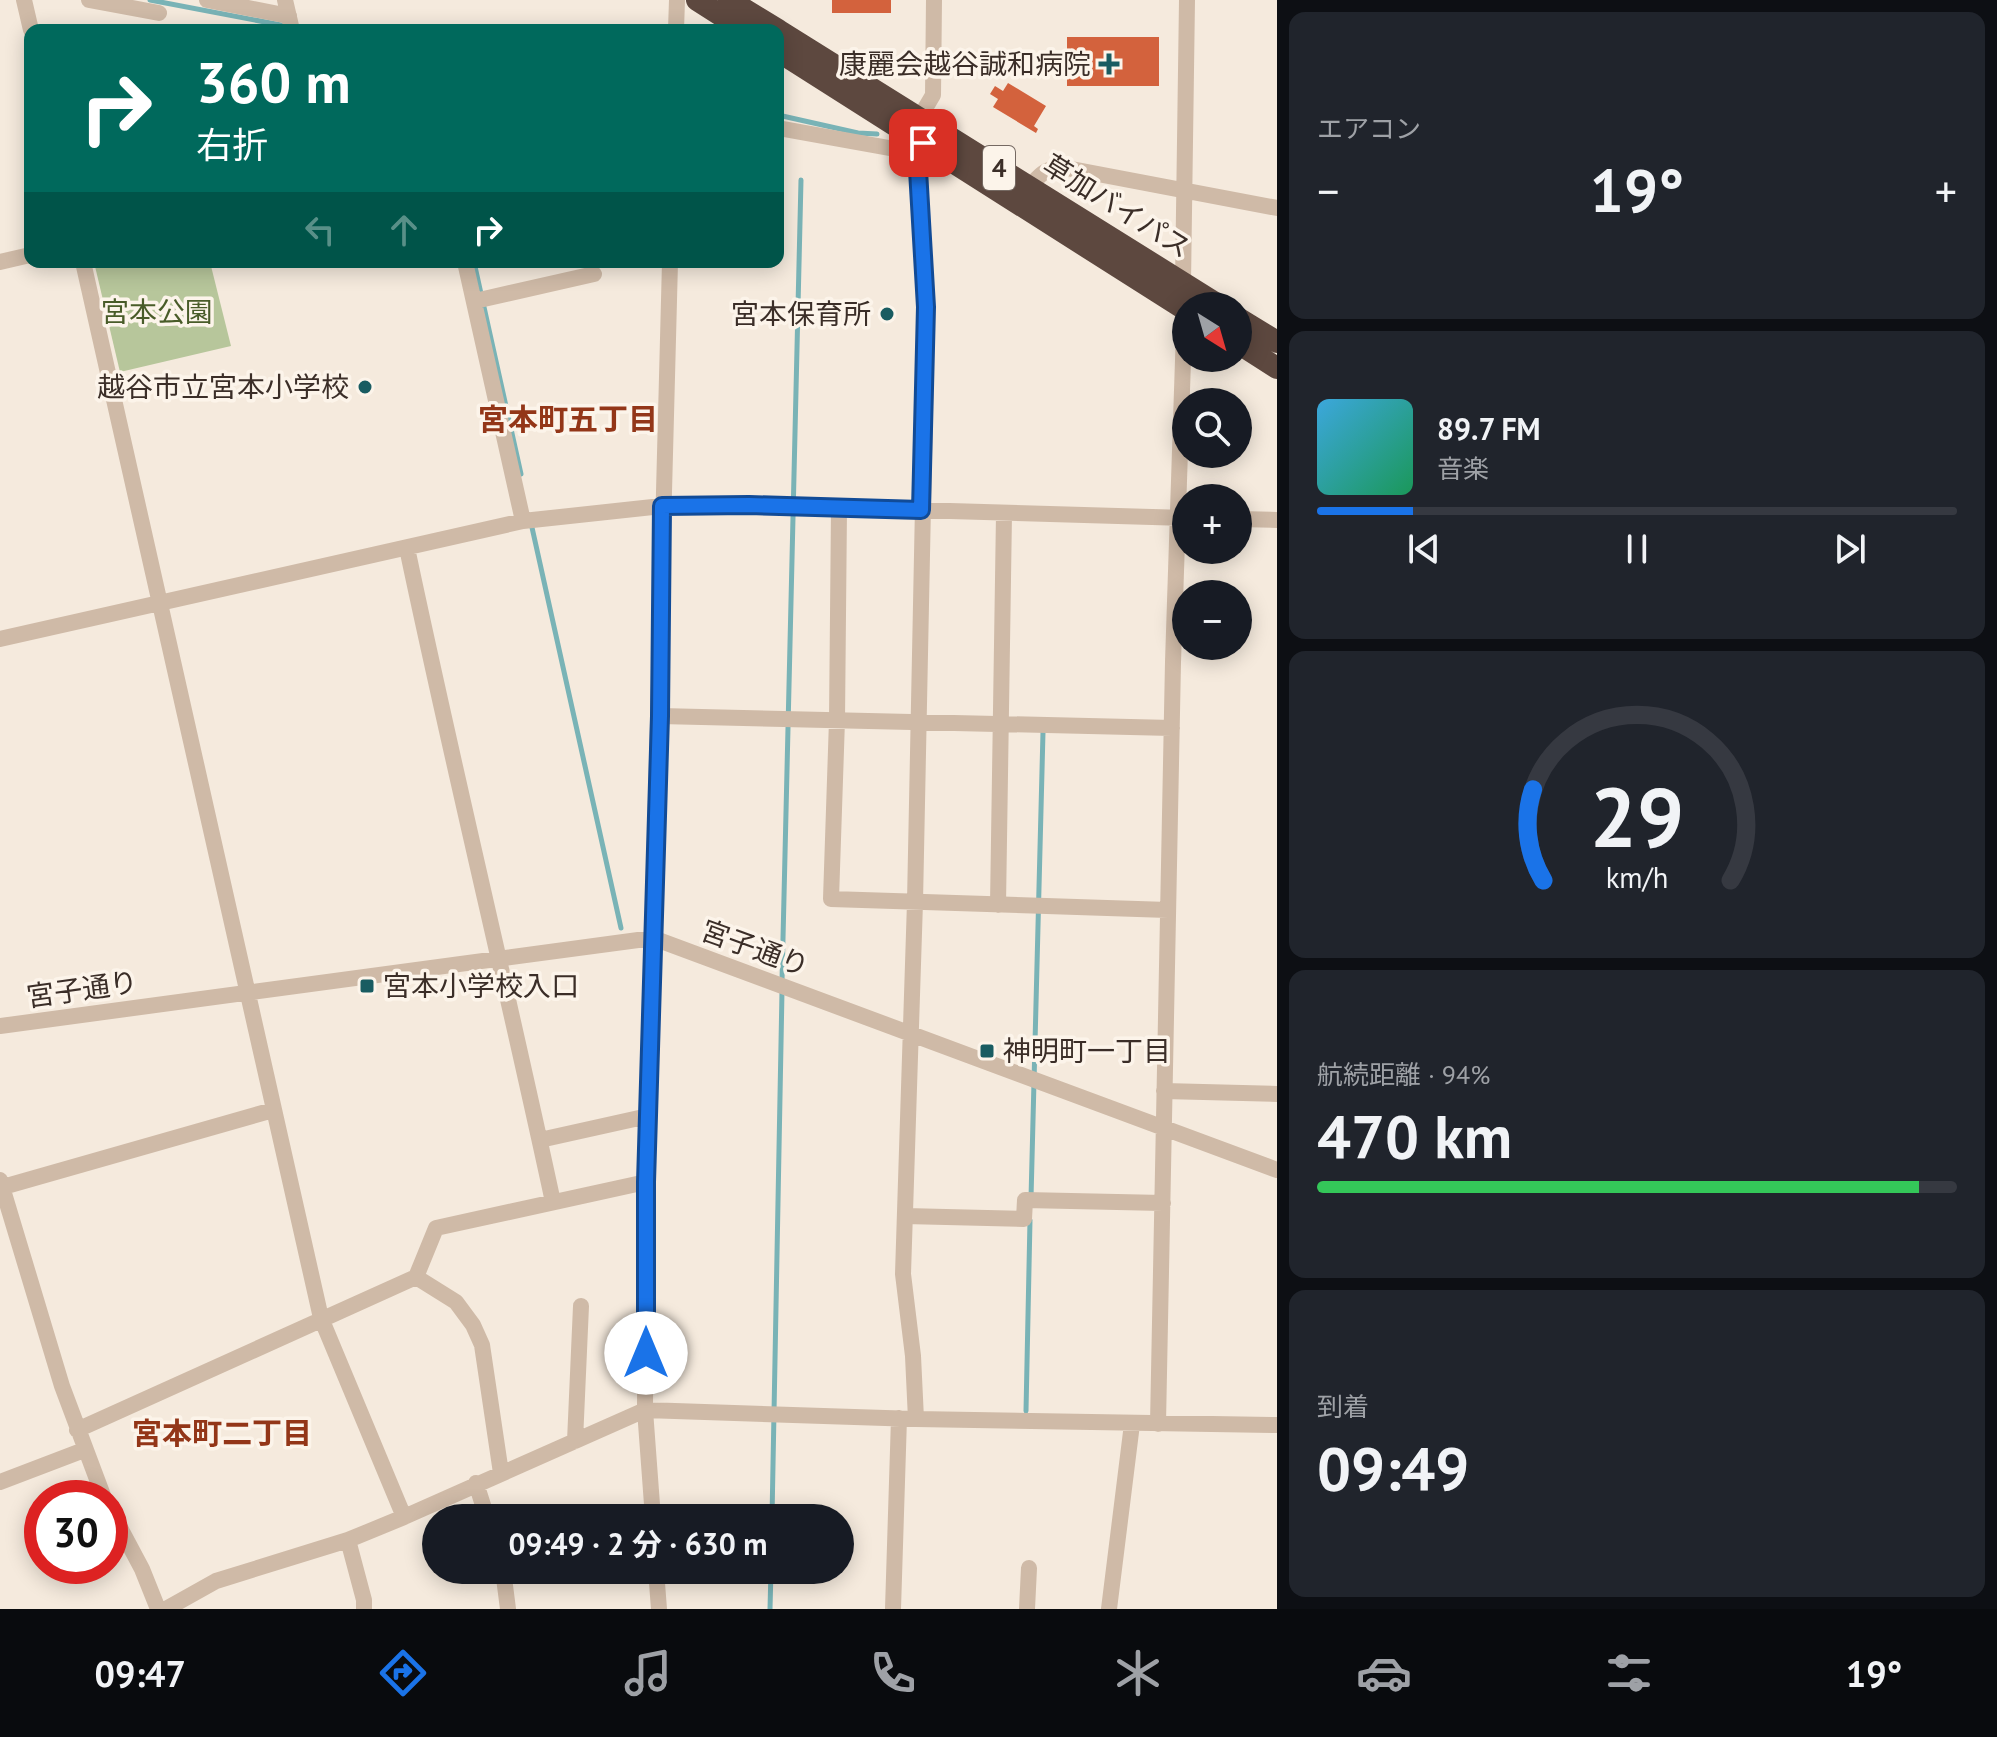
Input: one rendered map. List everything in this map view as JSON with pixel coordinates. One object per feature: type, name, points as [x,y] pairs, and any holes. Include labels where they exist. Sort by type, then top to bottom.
[{"type":"highway","points":[[697,0],[735,24]]},
{"type":"highway","name":"草加バイパス","points":[[729,0],[768,24]]},
{"type":"highway","name":"草加バイパス","points":[[784,34],[1197,292]]},
{"type":"highway","name":"草加バイパス","points":[[784,55],[920,148],[1121,267],[1172,301]]},
{"type":"highway","points":[[1252,327],[1277,342]]},
{"type":"highway","points":[[1252,352],[1277,368]]},
{"type":"street","points":[[24,0],[30,24]]},
{"type":"street","points":[[89,0],[159,13]]},
{"type":"street","points":[[207,0],[289,15]]},
{"type":"street","points":[[676,24],[677,0]]},
{"type":"street","points":[[920,117],[933,95],[934,0]]},
{"type":"street","points":[[1183,283],[1187,0]]},
{"type":"street","points":[[784,129],[920,148],[926,307],[915,902],[903,1274],[913,1356],[893,1609]]},
{"type":"street","points":[[1030,187],[1049,168],[1061,167],[1277,208]]},
{"type":"street","points":[[0,262],[24,256]]},
{"type":"street","points":[[84,268],[321,1318],[404,1517]]},
{"type":"street","points":[[467,268],[523,521]]},
{"type":"street","points":[[652,1504],[645,1410],[646,1182],[670,268]]},
{"type":"street","points":[[475,301],[594,274]]},
{"type":"street","points":[[1182,484],[1184,372]]},
{"type":"street","points":[[0,639],[523,521],[662,506],[749,505],[1172,517]]},
{"type":"street","points":[[839,509],[831,899],[1168,910]]},
{"type":"street","points":[[998,905],[1004,514]]},
{"type":"street","points":[[1252,519],[1277,520]]},
{"type":"street","points":[[407,548],[553,1202]]},
{"type":"street","points":[[1158,1424],[1172,728],[1180,564]]},
{"type":"street","points":[[660,716],[1172,728]]},
{"type":"street","name":"宮子通り","points":[[0,1026],[653,938],[1277,1170]]},
{"type":"street","points":[[1164,1091],[1277,1094]]},
{"type":"street","points":[[96,1480],[77,1430],[2,1191],[273,1110]]},
{"type":"street","points":[[540,1140],[648,1116]]},
{"type":"street","points":[[77,1430],[416,1277],[436,1228],[646,1182]]},
{"type":"street","points":[[905,1216],[1024,1219],[1025,1200],[1163,1203]]},
{"type":"street","points":[[416,1277],[456,1302],[473,1325],[482,1345],[501,1473]]},
{"type":"street","points":[[575,1441],[581,1306]]},
{"type":"street","points":[[166,1609],[216,1581],[348,1540],[645,1410],[908,1419],[1277,1425]]},
{"type":"street","points":[[1109,1609],[1132,1424]]},
{"type":"street","points":[[0,1482],[84,1450]]},
{"type":"street","points":[[476,1483],[483,1504]]},
{"type":"street","points":[[348,1540],[364,1609]]},
{"type":"street","points":[[128,1543],[158,1609]]},
{"type":"street","points":[[1027,1609],[1029,1568]]},
{"type":"street","points":[[505,1584],[508,1609]]},
{"type":"street","points":[[657,1584],[659,1609]]},
{"type":"green space","name":"宮本公園","points":[[95,268],[212,268],[231,346],[120,372]]},
{"type":"building","points":[[832,0],[891,0],[891,13],[832,13]]},
{"type":"building","points":[[1067,37],[1159,37],[1159,86],[1067,86]]},
{"type":"building","points":[[1008,83],[1046,106],[1034,126],[1038,129],[1036,133],[993,107],[998,99],[990,94],[995,86],[1003,91]]},
{"type":"waterway","points":[[150,0],[276,24]]},
{"type":"waterway","points":[[784,116],[858,133],[877,134]]},
{"type":"waterway","points":[[782,981],[801,180]]},
{"type":"waterway","points":[[475,268],[521,474]]},
{"type":"waterway","points":[[531,523],[621,928]]},
{"type":"waterway","points":[[1031,1198],[1043,732]]},
{"type":"waterway","points":[[772,1504],[782,991]]},
{"type":"waterway","points":[[1026,1411],[1030,1220]]},
{"type":"waterway","points":[[770,1609],[771,1584]]},
{"type":"place","name":"康麗会越谷誠和病院","points":[[1109,64]]},
{"type":"place","name":"宮本保育所","points":[[887,314]]},
{"type":"place","name":"越谷市立宮本小学校","points":[[365,387]]},
{"type":"place","name":"宮本小学校入口","points":[[367,986]]},
{"type":"place","name":"神明町一丁目","points":[[987,1051]]},
{"type":"district","name":"宮本町五丁目","points":[[568,420]]},
{"type":"district","name":"宮本町二丁目","points":[[222,1434]]},
{"type":"route","points":[[646,1353],[646,1182],[660,716],[662,506],[921,510],[926,307],[917,153],[923,143]]}]
